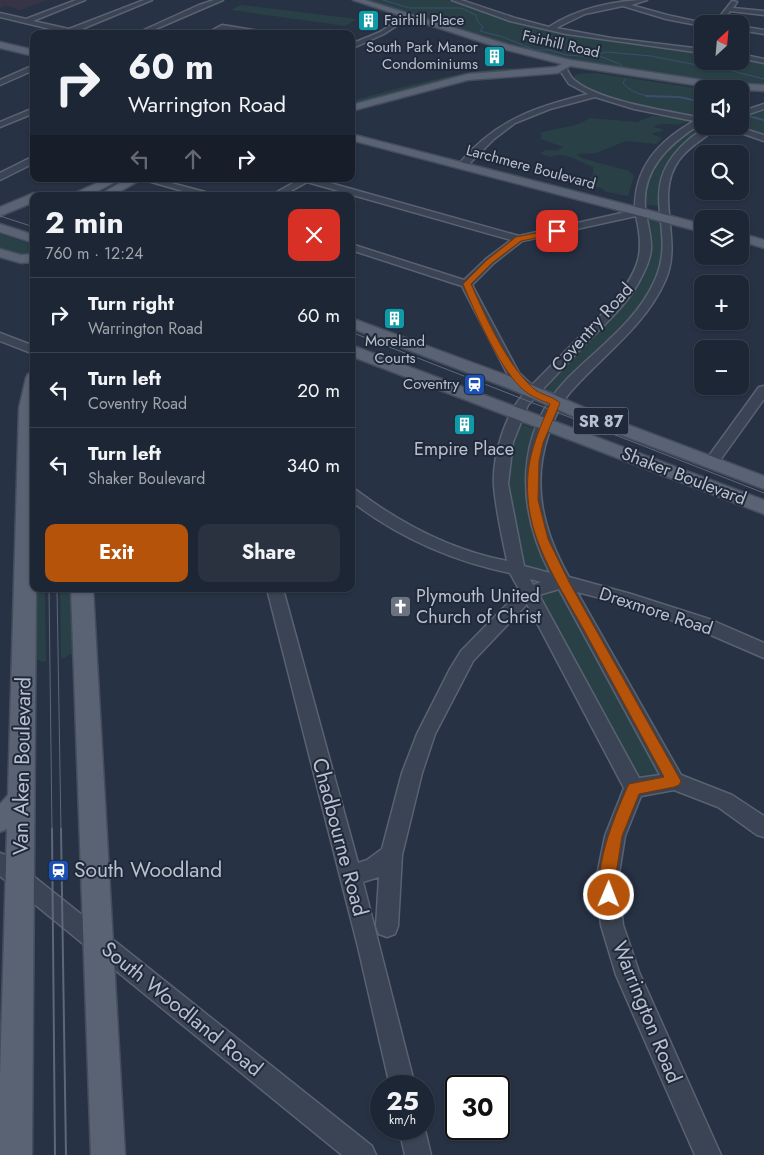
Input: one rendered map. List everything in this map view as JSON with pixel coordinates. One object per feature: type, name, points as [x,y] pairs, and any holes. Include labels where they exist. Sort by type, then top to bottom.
[{"type":"main road","name":"Fairhill Road","points":[[356,1],[438,28],[566,66],[694,87]]},
{"type":"main road","points":[[2,47],[30,52]]},
{"type":"main road","name":"Fairhill Road","points":[[566,66],[715,85],[764,88]]},
{"type":"main road","points":[[355,99],[460,72],[566,66]]},
{"type":"main road","points":[[355,107],[468,78],[519,69]]},
{"type":"main road","points":[[749,92],[764,93]]},
{"type":"main road","name":"Larchmere Boulevard","points":[[355,132],[464,163]]},
{"type":"main road","name":"Larchmere Boulevard","points":[[355,138],[464,163],[640,208],[694,225]]},
{"type":"main road","points":[[87,192],[109,182]]},
{"type":"main road","points":[[111,192],[130,182]]},
{"type":"main road","points":[[0,212],[6,204],[30,198]]},
{"type":"main road","points":[[6,204],[30,212]]},
{"type":"main road","name":"Larchmere Boulevard","points":[[665,215],[694,220]]},
{"type":"main road","points":[[0,228],[30,238]]},
{"type":"main road","points":[[749,232],[764,236]]},
{"type":"main road","points":[[749,240],[764,244]]},
{"type":"main road","points":[[2,254],[21,259],[30,258]]},
{"type":"main road","name":"Shaker Boulevard","points":[[355,325],[764,483]]},
{"type":"main road","name":"Shaker Boulevard","points":[[355,352],[764,507]]},
{"type":"main road","name":"Van Aken Boulevard","points":[[15,1155],[10,871],[21,799],[28,408],[30,398]]},
{"type":"main road","points":[[82,592],[108,1155]]},
{"type":"main road","points":[[0,820],[12,811],[21,799]]},
{"type":"street","points":[[27,21],[82,0]]},
{"type":"street","points":[[74,30],[149,0]]},
{"type":"street","points":[[147,30],[201,6],[220,0]]},
{"type":"street","points":[[455,0],[514,20],[550,29],[617,41],[694,50]]},
{"type":"street","points":[[616,0],[652,14],[694,22]]},
{"type":"street","points":[[550,29],[570,18],[644,0]]},
{"type":"street","points":[[725,15],[736,0]]},
{"type":"street","points":[[52,4],[65,7]]},
{"type":"street","points":[[729,9],[764,13]]},
{"type":"street","points":[[0,15],[67,30]]},
{"type":"street","points":[[355,45],[382,33],[406,17]]},
{"type":"street","points":[[216,30],[222,27],[241,30]]},
{"type":"street","points":[[749,30],[764,32]]},
{"type":"street","points":[[749,58],[764,61]]},
{"type":"street","points":[[566,66],[575,83],[597,94],[639,107],[694,118]]},
{"type":"street","points":[[0,82],[30,69]]},
{"type":"street","points":[[464,163],[487,140],[521,117],[558,103],[597,94]]},
{"type":"street","points":[[749,112],[764,106]]},
{"type":"street","points":[[0,125],[30,112]]},
{"type":"street","name":"Coventry Road","points":[[634,788],[516,570],[501,484],[506,442],[516,413],[531,392],[620,302],[634,282],[646,249],[645,229],[640,208],[646,173],[656,156],[676,136],[694,125]]},
{"type":"street","points":[[749,133],[764,138]]},
{"type":"street","name":"Coventry Road","points":[[674,781],[542,539],[533,500],[534,461],[546,423],[555,403],[573,381],[635,319],[651,298],[665,269],[668,238],[663,184],[673,160],[691,142],[702,135]]},
{"type":"street","points":[[0,177],[30,161]]},
{"type":"street","points":[[157,182],[195,192]]},
{"type":"street","points":[[283,192],[301,182]]},
{"type":"street","points":[[318,182],[353,192]]},
{"type":"street","points":[[355,193],[519,239]]},
{"type":"street","points":[[466,284],[490,261],[519,239],[640,208]]},
{"type":"street","points":[[355,248],[466,284],[478,310],[514,374],[531,392]]},
{"type":"street","points":[[0,337],[30,348]]},
{"type":"street","points":[[711,463],[764,390]]},
{"type":"street","name":"Drexmore Road","points":[[355,495],[392,520],[444,548],[487,564],[631,600],[703,624],[764,651]]},
{"type":"street","points":[[386,926],[391,855],[412,773],[426,734],[456,674],[467,656],[529,592],[564,582]]},
{"type":"street","name":"Chadbourne Road","points":[[276,592],[351,875],[399,1075]]},
{"type":"street","points":[[634,788],[674,781],[726,802],[764,828]]},
{"type":"street","name":"Warrington Road","points":[[634,788],[615,836],[607,880],[612,925],[628,975],[708,1155]]},
{"type":"street","points":[[351,875],[373,869],[391,855]]},
{"type":"street","name":"South Woodland Road","points":[[10,871],[363,1155]]},
{"type":"street","points":[[415,1140],[418,1155]]},
{"type":"shaded area","points":[[0,0],[47,0],[21,10],[5,6],[0,8]]},
{"type":"green space","points":[[361,0],[449,0],[511,21],[556,32],[694,52],[694,70],[749,70],[749,60],[764,62],[764,87],[749,87],[749,80],[694,80],[540,56]]},
{"type":"green space","points":[[241,5],[357,19],[345,26],[231,10]]},
{"type":"green space","points":[[572,67],[694,81],[694,86]]},
{"type":"green space","points":[[510,68],[516,70],[484,74],[355,106],[355,100],[410,85],[470,72]]},
{"type":"green space","points":[[595,73],[694,88],[694,116],[654,110],[614,99],[582,85],[572,78],[578,74]]},
{"type":"green space","points":[[749,87],[764,89],[764,92],[749,92]]},
{"type":"green space","points":[[764,110],[764,136],[749,131],[749,116]]},
{"type":"green space","points":[[652,116],[667,116],[688,121],[653,127],[664,131],[652,134],[662,138],[656,144],[626,141],[596,153],[577,154],[581,158],[629,171],[634,176],[628,196],[606,192],[602,188],[565,182],[567,179],[590,179],[593,175],[593,167],[567,156],[556,155],[551,157],[540,154],[545,150],[557,150],[563,147],[541,139],[541,133],[546,131],[580,123],[589,118],[637,122]]},
{"type":"green space","points":[[694,128],[694,135],[696,135],[680,149],[667,167],[660,190],[658,206],[647,205],[643,202],[655,165],[662,155]]},
{"type":"green space","points":[[472,163],[632,204],[633,207],[466,164]]},
{"type":"green space","points":[[648,218],[662,221],[663,227],[663,258],[654,285],[631,318],[557,394],[544,393],[566,363],[628,297],[649,230]]},
{"type":"green space","points":[[0,234],[30,244],[30,256],[0,251]]},
{"type":"green space","points":[[513,421],[538,430],[542,539],[674,781],[634,788],[529,592],[501,484]]},
{"type":"green space","points":[[34,592],[45,592],[46,661],[42,662],[30,655]]},
{"type":"green space","points":[[60,592],[77,592],[79,655],[74,656],[70,654],[65,658],[61,658]]},
{"type":"waterway","points":[[383,0],[410,8],[461,8],[476,15],[477,20],[483,27],[480,31],[503,37],[535,50],[549,50],[566,55],[582,56],[608,52],[651,56],[707,67],[717,67],[764,79]]},
{"type":"waterway","points":[[597,55],[620,64],[626,70]]},
{"type":"waterway","points":[[625,79],[623,83],[634,92],[670,97]]},
{"type":"waterway","points":[[646,96],[670,97]]},
{"type":"waterway","points":[[670,97],[694,100]]},
{"type":"waterway","points":[[670,97],[676,97]]},
{"type":"waterway","points":[[749,116],[764,120]]},
{"type":"tram line","points":[[0,216],[30,226]]},
{"type":"tram line","points":[[355,334],[764,493]]},
{"type":"tram line","points":[[49,592],[52,831]]},
{"type":"tram line","points":[[57,592],[61,831]]},
{"type":"tram line","points":[[52,829],[55,1155]]},
{"type":"tram line","points":[[61,829],[66,1155]]},
{"type":"place","name":"Fairhill Place","points":[[368,20]]},
{"type":"place","name":"South Park Manor Condominiums","points":[[494,56]]},
{"type":"place","name":"Moreland Courts","points":[[395,318]]},
{"type":"place","name":"Coventry","points":[[475,384]]},
{"type":"place","name":"Empire Place","points":[[464,424]]},
{"type":"place","name":"Plymouth United Church of Christ","points":[[400,606]]},
{"type":"place","name":"South Woodland","points":[[58,870]]},
{"type":"route","points":[[557,231],[519,239],[490,261],[466,284],[478,310],[514,374],[531,392],[555,403],[538,443],[534,461],[533,500],[542,539],[674,781],[634,788],[615,836],[607,880],[609,895]]}]
